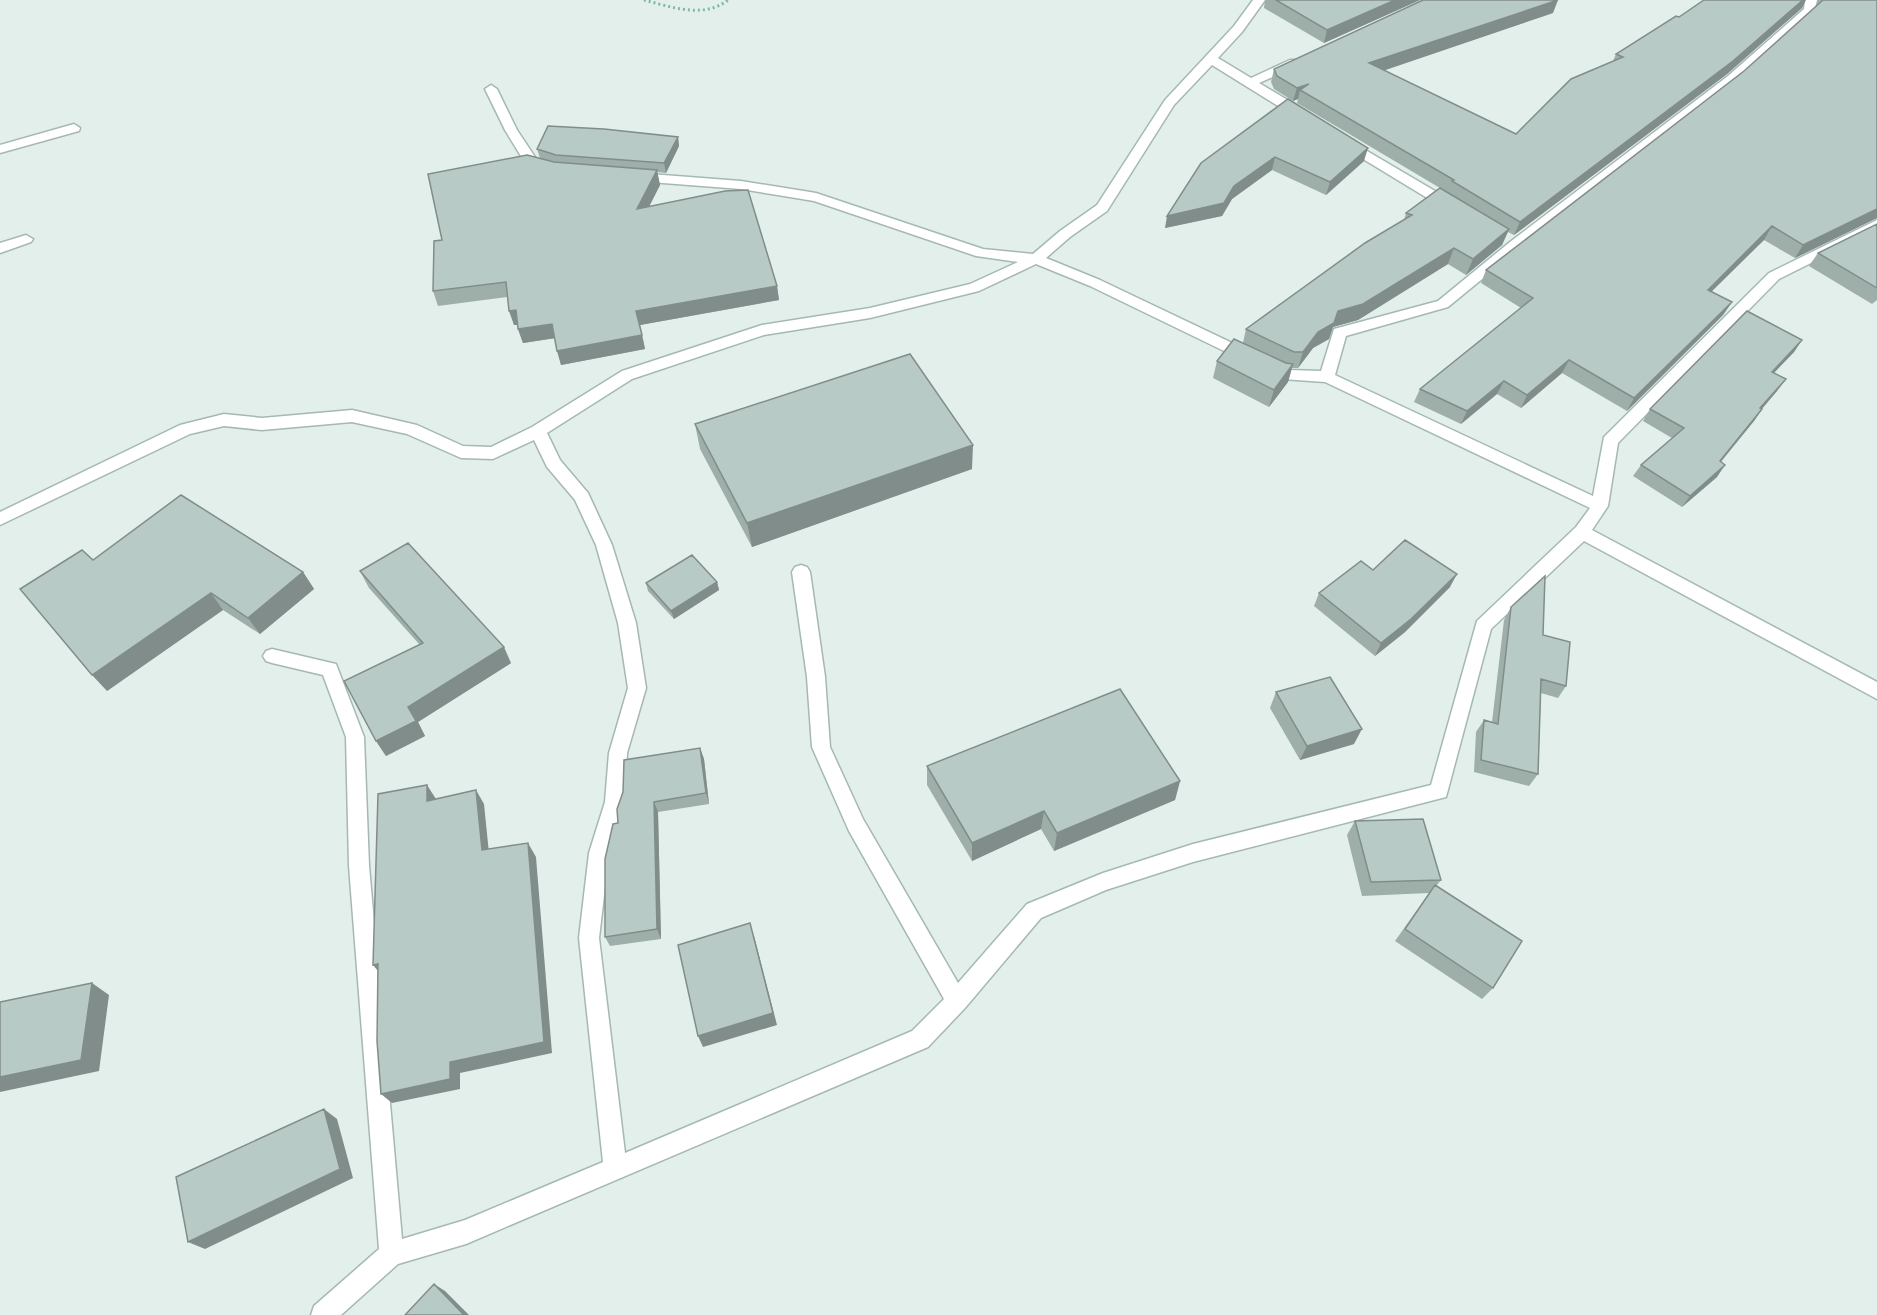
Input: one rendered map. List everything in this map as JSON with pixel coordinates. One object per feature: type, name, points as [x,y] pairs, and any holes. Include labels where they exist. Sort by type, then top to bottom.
[{"type":"street","points":[[0,519],[186,429],[224,420],[262,424],[352,416],[411,429],[461,452],[493,453],[538,431],[627,375],[762,330],[870,313],[974,288],[1036,259],[1065,234],[1102,208],[1169,103],[1238,29],[1259,0]]},
{"type":"street","points":[[1327,377],[1339,333],[1443,304],[1510,242],[1732,79],[1810,10],[1811,0]]},
{"type":"street","points":[[1211,59],[1311,120]]},
{"type":"street","points":[[1250,83],[1301,60]]},
{"type":"street","points":[[491,89],[511,130],[532,164],[558,170]]},
{"type":"street","points":[[0,149],[74,128]]},
{"type":"street","points":[[1331,133],[1464,214]]},
{"type":"street","points":[[624,176],[741,185],[816,197],[981,253],[1036,259],[1095,283],[1287,375],[1327,377],[1600,506]]},
{"type":"street","points":[[323,1315],[391,1254],[466,1232],[920,1040],[957,1001],[1034,911],[1103,882],[1193,853],[1439,790],[1483,626],[1582,532],[1600,506],[1611,441],[1774,276],[1877,224]]},
{"type":"street","points":[[0,248],[26,239]]},
{"type":"street","points":[[538,431],[553,463],[582,497],[604,545],[627,623],[637,688],[618,753],[615,802],[599,853],[589,938],[615,1169]]},
{"type":"street","points":[[1582,532],[1877,691]]},
{"type":"street","points":[[801,572],[816,677],[821,747],[856,825],[957,1001]]},
{"type":"street","points":[[272,656],[330,669],[355,737],[359,866],[391,1254]]},
{"type":"path","points":[[644,0],[677,10],[705,9],[724,5],[728,0]]},
{"type":"building","points":[[1276,0],[1395,0],[1327,30]]},
{"type":"building","points":[[1423,0],[1558,0],[1369,63],[1516,134],[1571,79],[1623,57],[1616,54],[1704,0],[1803,0],[1733,61],[1520,222],[1452,181],[1454,180],[1300,90],[1309,84],[1297,88],[1277,76],[1274,69]]},
{"type":"building","points":[[1823,0],[1877,0],[1877,209],[1803,245],[1772,226],[1708,290],[1732,302],[1634,398],[1569,360],[1527,395],[1504,381],[1467,411],[1420,389],[1533,298],[1486,270],[1744,71]]},
{"type":"building","points":[[1288,99],[1368,148],[1330,182],[1275,157],[1234,186],[1224,203],[1167,216],[1201,163]]},
{"type":"building","points":[[548,126],[678,137],[664,163],[556,155],[537,149]]},
{"type":"building","points":[[527,155],[554,162],[657,170],[637,209],[725,191],[748,190],[777,286],[636,311],[642,335],[557,351],[552,324],[518,329],[516,310],[509,311],[506,282],[433,291],[434,241],[442,240],[428,174]]},
{"type":"building","points":[[1440,188],[1509,229],[1473,259],[1454,248],[1363,304],[1338,311],[1334,323],[1318,332],[1303,352],[1294,352],[1246,329],[1365,243],[1412,215],[1406,213]]},
{"type":"building","points":[[1877,224],[1877,288],[1818,253]]},
{"type":"building","points":[[1747,311],[1802,340],[1772,372],[1786,379],[1760,408],[1762,409],[1720,461],[1725,465],[1690,496],[1641,465],[1684,428],[1650,409]]},
{"type":"building","points":[[1234,339],[1286,363],[1293,364],[1274,390],[1217,361]]},
{"type":"building","points":[[910,354],[973,445],[747,523],[695,424]]},
{"type":"building","points":[[181,495],[303,572],[248,618],[211,593],[92,675],[20,589],[82,550],[93,560]]},
{"type":"building","points":[[1405,540],[1457,574],[1411,619],[1381,643],[1319,593],[1361,561],[1373,570]]},
{"type":"building","points":[[408,543],[504,647],[408,707],[416,721],[376,741],[344,681],[423,643],[360,571]]},
{"type":"building","points":[[692,555],[717,582],[671,611],[646,583]]},
{"type":"building","points":[[1545,576],[1543,635],[1570,642],[1566,686],[1541,679],[1538,774],[1481,760],[1484,720],[1498,724],[1511,607]]},
{"type":"building","points":[[1330,677],[1362,729],[1307,746],[1276,692]]},
{"type":"building","points":[[1120,689],[1180,781],[1057,833],[1044,811],[972,843],[927,766]]},
{"type":"building","points":[[700,748],[706,793],[654,802],[657,929],[605,937],[605,859],[613,824],[618,823],[617,809],[623,792],[624,760]]},
{"type":"building","points":[[427,785],[427,801],[476,790],[482,850],[528,843],[544,1042],[450,1062],[450,1079],[381,1094],[377,1041],[378,964],[373,965],[378,794]]},
{"type":"building","points":[[1423,819],[1441,880],[1371,882],[1355,821]]},
{"type":"building","points":[[1435,885],[1522,941],[1493,988],[1405,929]]},
{"type":"building","points":[[750,923],[773,1013],[698,1036],[678,945]]},
{"type":"building","points":[[92,983],[81,1060],[0,1077],[0,1002]]},
{"type":"building","points":[[324,1109],[340,1169],[188,1242],[176,1177]]},
{"type":"building","points":[[434,1284],[464,1315],[405,1315]]}]
